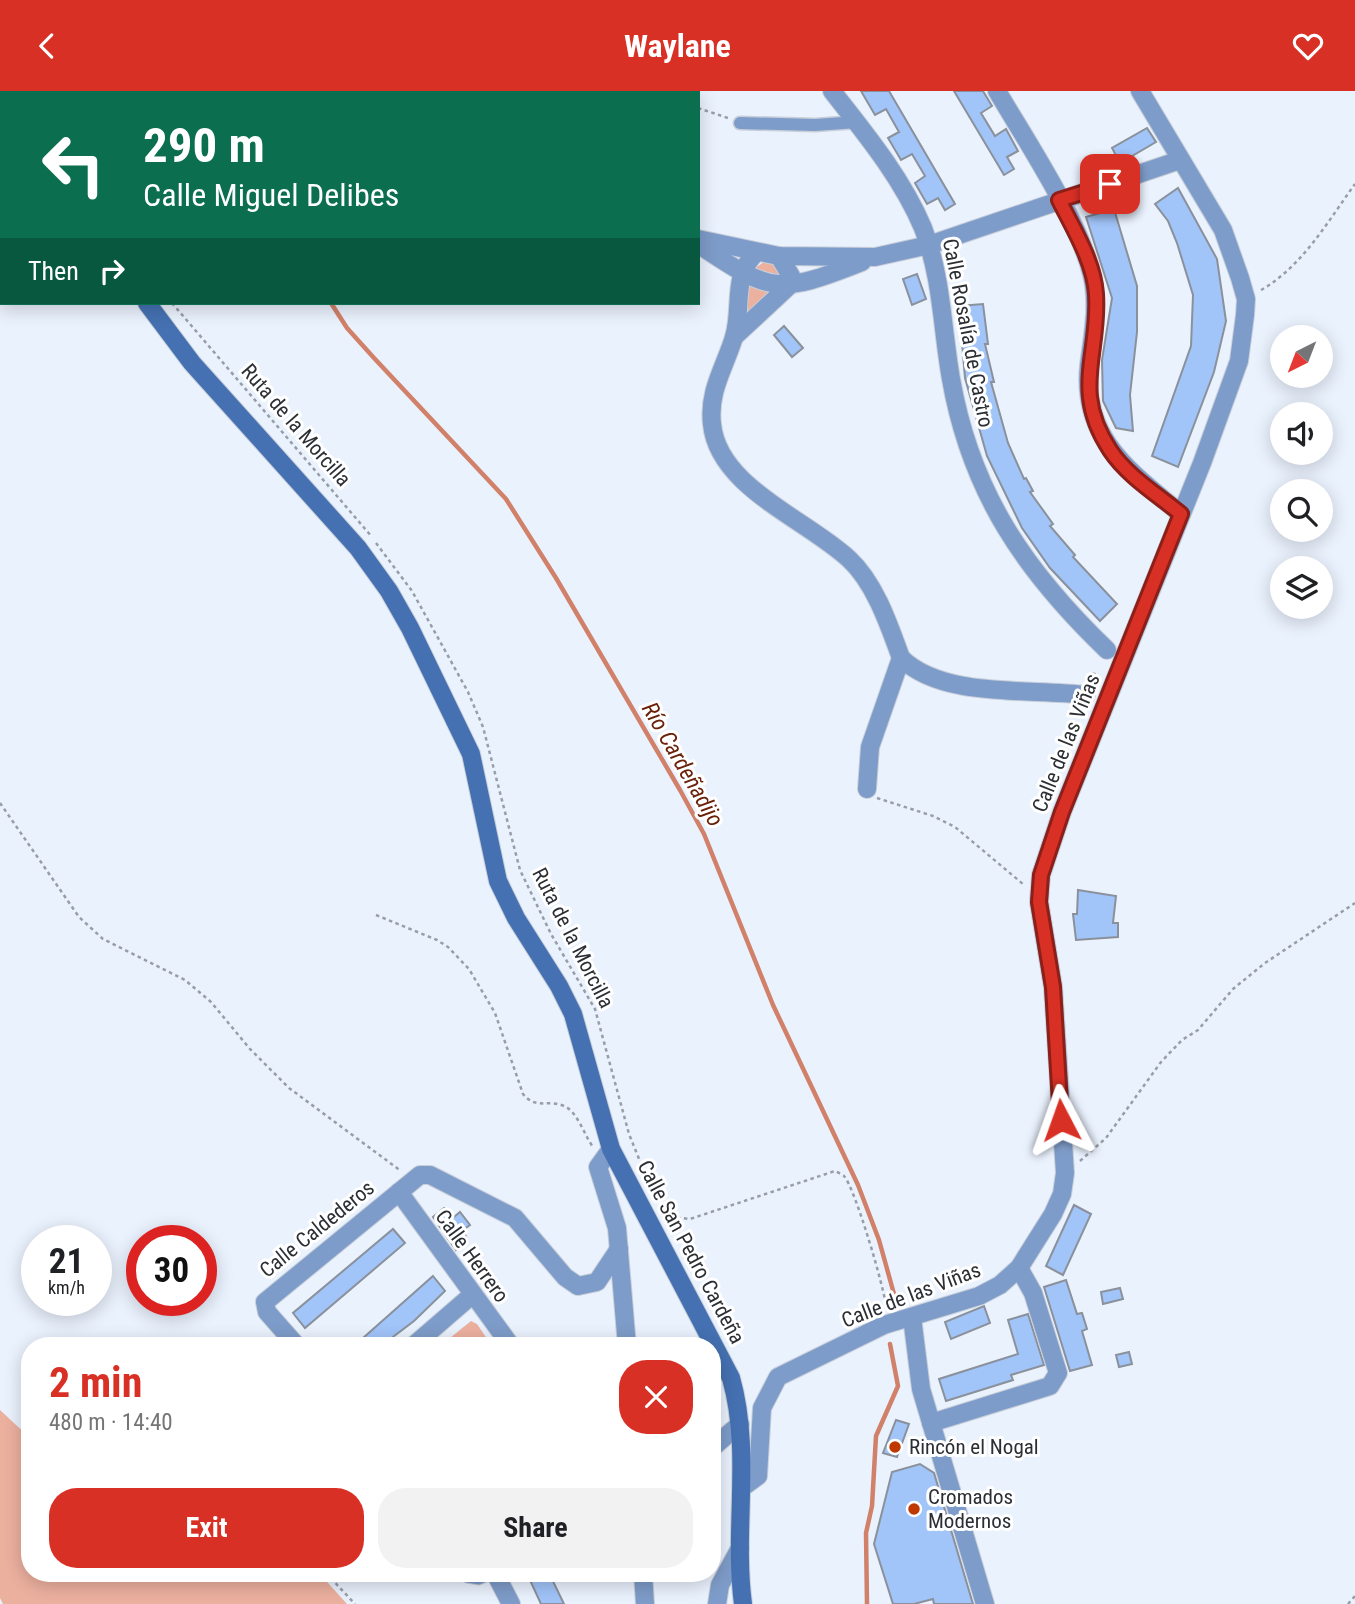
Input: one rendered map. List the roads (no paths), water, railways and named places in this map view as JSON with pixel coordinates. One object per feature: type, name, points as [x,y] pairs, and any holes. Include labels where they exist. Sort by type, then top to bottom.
[{"type":"main road","name":"Calle San Pedro Cardeña","points":[[148,305],[192,363],[358,548],[383,582],[410,628],[471,754],[498,881],[516,918],[559,986],[573,1014],[605,1147],[711,1337]]},
{"type":"main road","name":"Calle San Pedro Cardeña","points":[[721,1355],[732,1378],[740,1424],[743,1604]]},
{"type":"street","name":"Calle Rosalía de Castro","points":[[832,91],[857,122],[903,191],[929,245],[938,279],[956,407],[981,483],[1003,526],[1036,575],[1074,619],[1107,650]]},
{"type":"street","points":[[998,91],[1059,200],[1091,272],[1096,295],[1088,379],[1094,417],[1111,452],[1125,468],[1181,514]]},
{"type":"street","name":"Calle de las Viñas","points":[[743,1487],[758,1476],[762,1408],[778,1377],[884,1325],[979,1296],[1000,1285],[1019,1268],[1053,1214],[1062,1194],[1065,1173],[1053,987],[1039,902],[1041,875],[1051,843],[1239,361],[1246,299],[1223,230],[1140,91]]},
{"type":"street","points":[[740,123],[815,125],[857,122]]},
{"type":"street","points":[[734,337],[790,285],[875,257],[929,245],[1180,160]]},
{"type":"street","points":[[700,241],[779,256],[875,257]]},
{"type":"street","points":[[700,243],[741,274],[754,280],[790,285]]},
{"type":"street","points":[[757,252],[741,274],[734,337],[713,393],[713,435],[723,460],[730,469],[855,566],[882,612],[901,658],[920,674],[948,684],[1086,695]]},
{"type":"street","points":[[779,256],[791,276],[790,285]]},
{"type":"street","points":[[867,789],[870,747],[901,658]]},
{"type":"street","points":[[605,1147],[598,1167],[617,1228],[626,1337]]},
{"type":"street","points":[[405,1185],[430,1175],[514,1218],[565,1277],[578,1286],[597,1282],[619,1249]]},
{"type":"street","name":"Calle Herrero","points":[[405,1185],[472,1295],[504,1337]]},
{"type":"street","name":"Calle Caldederos","points":[[289,1337],[267,1311],[265,1302],[405,1185]]},
{"type":"street","points":[[932,1423],[1049,1386],[1055,1381],[1058,1373],[1033,1293],[1019,1268]]},
{"type":"street","points":[[423,1337],[472,1295]]},
{"type":"street","points":[[912,1317],[921,1389],[985,1604]]},
{"type":"street","points":[[721,1440],[740,1424]]},
{"type":"street","points":[[717,1604],[720,1585],[740,1548]]},
{"type":"street","points":[[500,1582],[511,1604]]},
{"type":"street","points":[[644,1582],[645,1604]]},
{"type":"waterway","name":"Río Cardeñadijo","points":[[332,305],[347,328],[506,499],[556,578],[680,790],[704,834],[773,1005],[858,1185],[879,1240],[894,1294],[892,1306]]},
{"type":"waterway","name":"Río Cardeñadijo","points":[[867,1604],[866,1533],[872,1506],[876,1436],[898,1386],[890,1344]]},
{"type":"place","name":"Rincón el Nogal","points":[[895,1447]]},
{"type":"place","name":"Cromados Modernos","points":[[914,1509]]}]
